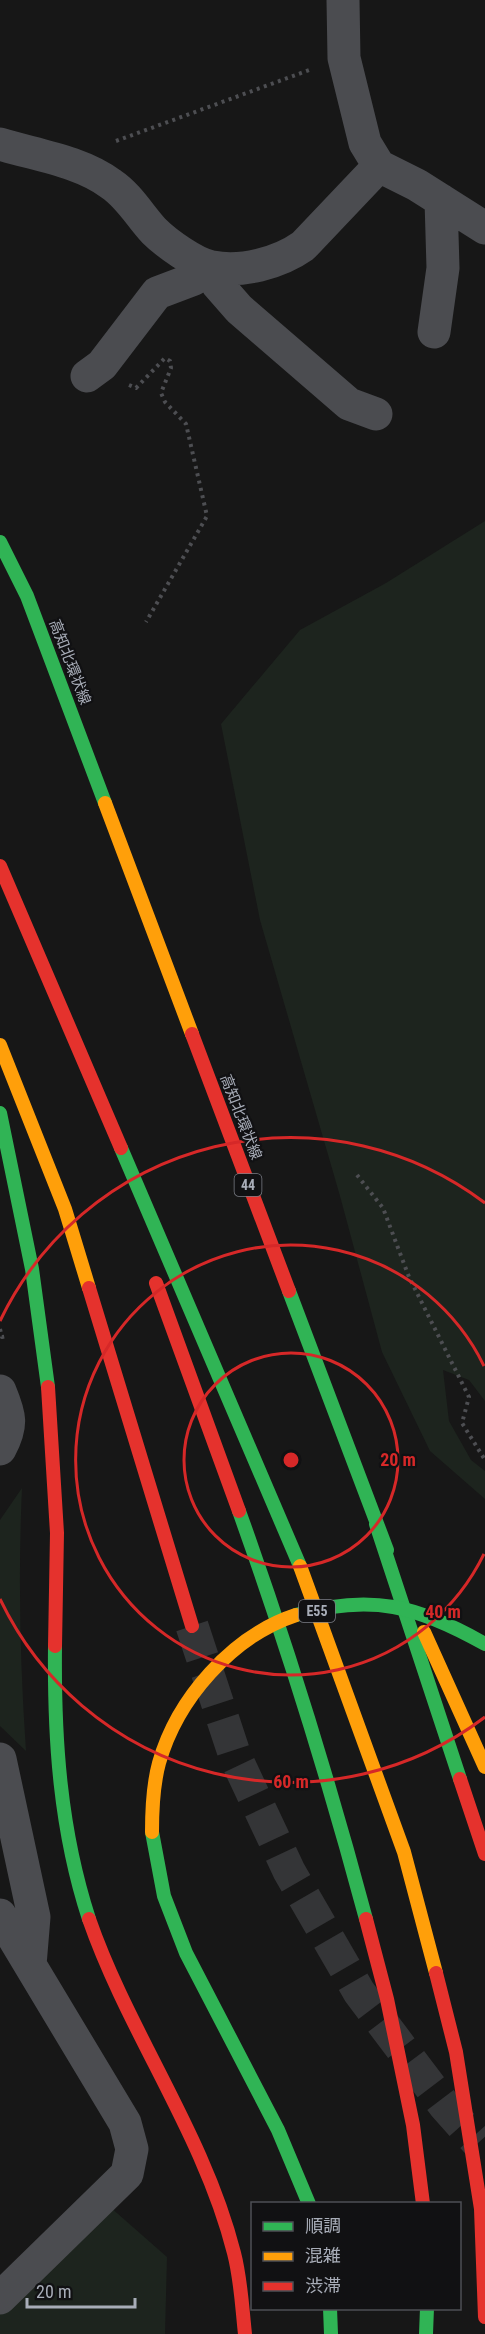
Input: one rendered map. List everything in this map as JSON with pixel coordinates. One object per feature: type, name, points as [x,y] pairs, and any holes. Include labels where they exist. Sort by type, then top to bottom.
[{"type":"main road","name":"高知北環状線","points":[[2,538],[27,596],[376,1524],[485,1767]]},
{"type":"main road","name":"E55","points":[[0,866],[305,1577],[404,1852],[456,2052],[481,2209],[485,2317]]},
{"type":"main road","name":"E55","points":[[32,940],[113,1165]]},
{"type":"main road","points":[[0,1045],[64,1209],[192,1626]]},
{"type":"main road","points":[[0,1113],[33,1271],[46,1369],[57,1534],[54,1697],[57,1760],[64,1817],[91,1926],[111,1978],[195,2145],[221,2210],[239,2276],[245,2334]]},
{"type":"main road","name":"E55","points":[[150,1266],[264,1581],[333,1797],[387,1999],[413,2125],[423,2202]]},
{"type":"main road","points":[[376,1524],[485,1854]]},
{"type":"main road","points":[[308,2202],[299,2175],[273,2120],[188,1958],[171,1916],[159,1874],[152,1832],[152,1795],[161,1759],[176,1724],[195,1693],[218,1665],[246,1641],[277,1622],[315,1610],[351,1604],[386,1605],[426,1614],[485,1644]]},
{"type":"main road","points":[[330,2310],[331,2334]]},
{"type":"main road","points":[[426,2334],[428,2310]]},
{"type":"street","points":[[343,0],[344,58],[365,143],[379,166],[417,185],[485,228]]},
{"type":"street","points":[[0,144],[91,171],[113,185],[155,232],[180,252],[211,267],[238,268],[289,256],[303,246],[379,166]]},
{"type":"street","points":[[434,332],[443,268],[441,200]]},
{"type":"street","points":[[90,374],[102,365],[157,294],[194,279],[211,267]]},
{"type":"street","points":[[211,267],[218,285],[239,309],[349,404],[376,414]]},
{"type":"street","points":[[0,1391],[10,1414],[7,1435],[0,1449]]},
{"type":"street","points":[[0,1759],[34,1917],[30,1965]]},
{"type":"street","points":[[0,1915],[125,2123],[132,2149],[127,2174],[0,2298]]},
{"type":"path","points":[[116,141],[344,58]]},
{"type":"path","points":[[90,374],[136,388],[165,358],[170,361],[171,368],[161,393],[165,402],[186,424],[207,516],[146,622]]},
{"type":"path","points":[[357,1175],[383,1208],[409,1277],[469,1397],[462,1424],[485,1460]]},
{"type":"shaded area","points":[[485,521],[485,1401],[469,1380],[443,1370],[449,1421],[471,1460],[485,1471],[485,1499],[430,1451],[382,1352],[340,1196],[260,920],[221,724],[300,630],[386,583]]},
{"type":"shaded area","points":[[22,1488],[20,1620],[26,1751],[0,1726],[0,1520]]},
{"type":"shaded area","points":[[101,2199],[167,2257],[165,2334],[0,2334],[0,2284]]},
{"type":"tunnel","points":[[192,1626],[235,1756],[289,1871],[359,1992],[445,2106],[478,2143]]},
{"type":"traffic: fast","points":[[0,542],[27,596],[105,803]]},
{"type":"traffic: fast","points":[[0,1113],[32,1269],[48,1387]]},
{"type":"traffic: fast","points":[[121,1148],[300,1566]]},
{"type":"traffic: fast","points":[[289,1291],[387,1550]]},
{"type":"traffic: fast","points":[[239,1511],[307,1714],[366,1919]]},
{"type":"traffic: fast","points":[[376,1524],[460,1779]]},
{"type":"traffic: fast","points":[[296,1615],[348,1605],[371,1604],[394,1607],[438,1620],[485,1644]]},
{"type":"traffic: fast","points":[[55,1646],[56,1716],[65,1818],[79,1886],[89,1919]]},
{"type":"traffic: fast","points":[[152,1832],[164,1896],[186,1953],[278,2130],[308,2202]]},
{"type":"traffic: fast","points":[[330,2310],[331,2334]]},
{"type":"traffic: fast","points":[[426,2334],[427,2310]]},
{"type":"traffic: slow","points":[[105,803],[192,1034]]},
{"type":"traffic: slow","points":[[0,1045],[65,1209],[89,1288]]},
{"type":"traffic: slow","points":[[300,1566],[404,1852],[436,1973]]},
{"type":"traffic: slow","points":[[152,1832],[153,1797],[159,1763],[167,1739],[193,1694],[229,1654],[272,1625],[296,1615]]},
{"type":"traffic: slow","points":[[424,1632],[485,1767]]},
{"type":"traffic: jam","points":[[0,866],[121,1148]]},
{"type":"traffic: jam","points":[[192,1034],[289,1291]]},
{"type":"traffic: jam","points":[[156,1283],[239,1511]]},
{"type":"traffic: jam","points":[[89,1288],[192,1626]]},
{"type":"traffic: jam","points":[[48,1387],[57,1533],[55,1646]]},
{"type":"traffic: jam","points":[[460,1779],[485,1854]]},
{"type":"traffic: jam","points":[[89,1919],[124,2003],[185,2125],[221,2209],[240,2283],[245,2334]]},
{"type":"traffic: jam","points":[[366,1919],[387,1999],[413,2125],[423,2202]]},
{"type":"traffic: jam","points":[[436,1973],[456,2052],[481,2209],[485,2317]]}]
